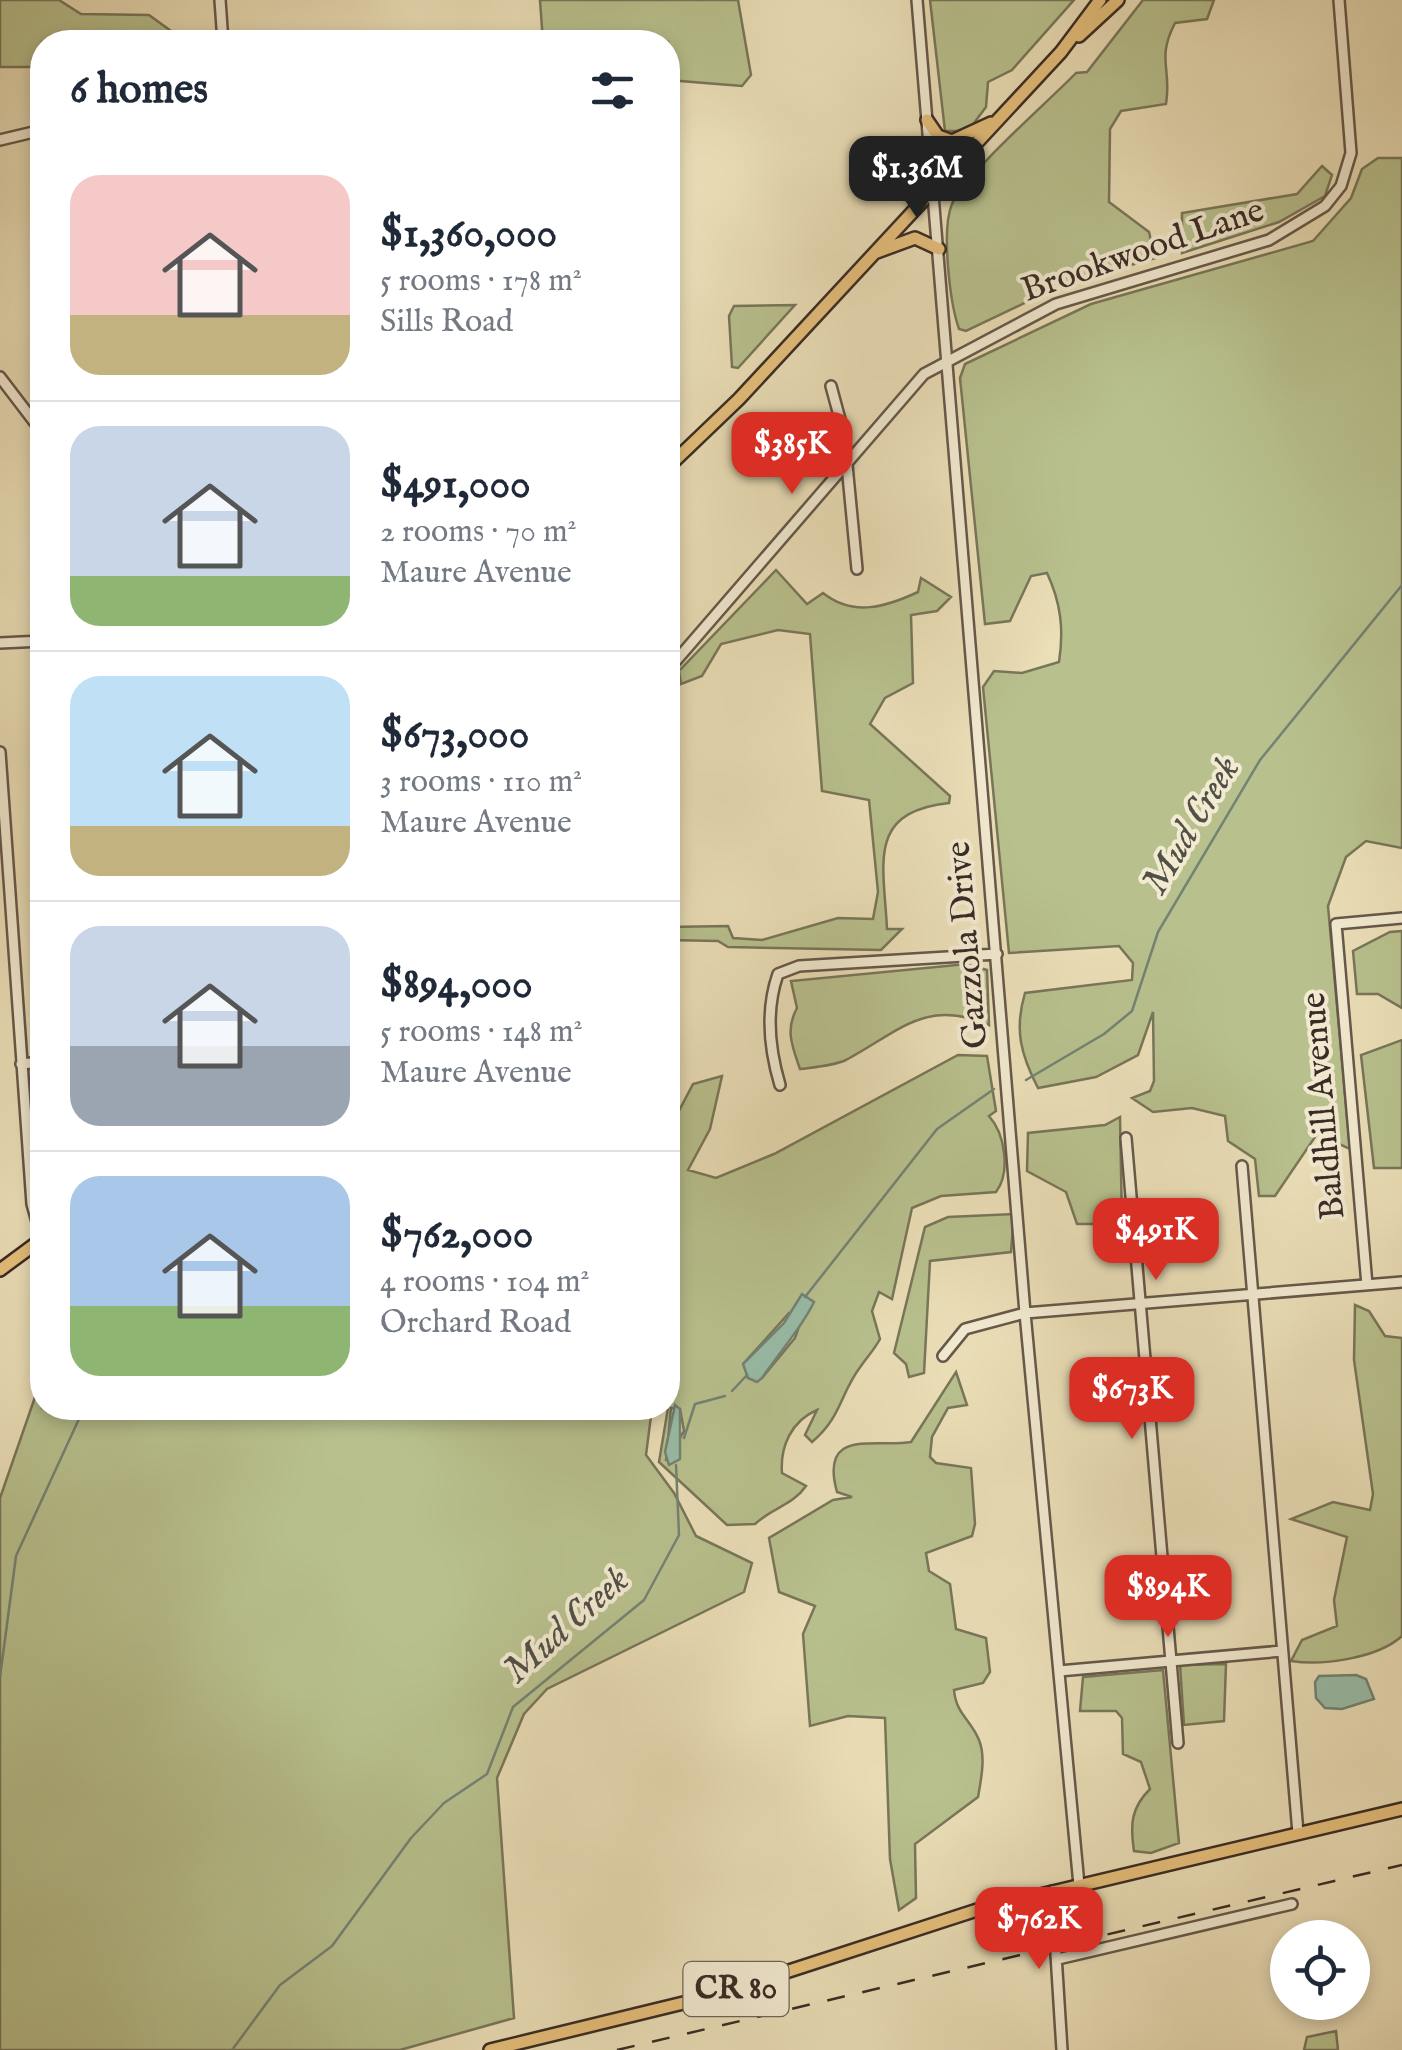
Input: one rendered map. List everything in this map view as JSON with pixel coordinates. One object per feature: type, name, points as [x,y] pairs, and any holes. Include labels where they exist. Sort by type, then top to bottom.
[{"type":"main road","points":[[680,455],[738,399],[874,254],[1060,52],[1100,0]]},
{"type":"main road","points":[[1060,52],[1118,0]]},
{"type":"main road","points":[[927,120],[938,136],[952,141],[999,118]]},
{"type":"main road","points":[[874,254],[914,238],[939,249]]},
{"type":"main road","points":[[0,1270],[30,1249]]},
{"type":"main road","name":"CR 80","points":[[490,2050],[687,2003],[943,1920],[1052,1891],[1402,1809]]},
{"type":"street","points":[[220,0],[221,30]]},
{"type":"street","name":"Gazzola Drive","points":[[916,0],[1025,1313],[1079,1885]]},
{"type":"street","name":"Brookwood Lane","points":[[680,656],[909,386],[947,360],[1068,300],[1268,240],[1326,206],[1341,186],[1350,153],[1339,0]]},
{"type":"street","points":[[0,140],[30,133]]},
{"type":"street","points":[[0,377],[30,416]]},
{"type":"street","points":[[830,386],[846,462],[858,569]]},
{"type":"street","points":[[0,643],[30,642]]},
{"type":"street","points":[[0,752],[30,1179]]},
{"type":"street","name":"Baldhill Avenue","points":[[1368,1285],[1336,924],[1402,918]]},
{"type":"street","points":[[780,1085],[770,1032],[772,992],[778,974],[799,966],[997,954]]},
{"type":"street","points":[[21,1064],[30,1063]]},
{"type":"street","points":[[1126,1138],[1178,1743]]},
{"type":"street","points":[[1242,1166],[1298,1834]]},
{"type":"street","points":[[943,1356],[964,1329],[1025,1313],[1402,1282]]},
{"type":"street","points":[[1058,1670],[1282,1651]]},
{"type":"street","points":[[1052,1891],[1062,2050]]},
{"type":"street","points":[[1058,1959],[1292,1904]]},
{"type":"shaded area","points":[[0,0],[59,0],[81,14],[149,15],[170,30],[30,30],[30,67],[0,67]]},
{"type":"shaded area","points":[[540,0],[738,0],[751,75],[742,86],[680,81],[680,30],[542,30]]},
{"type":"shaded area","points":[[930,0],[1074,0],[1012,70],[988,82],[986,107],[968,131],[945,131]]},
{"type":"shaded area","points":[[1143,0],[1214,0],[1207,19],[1175,23],[1169,36],[1165,55],[1166,104],[1121,111],[1110,129],[1109,202],[1149,232],[1155,258],[1064,284],[966,331],[959,329],[948,266],[947,231],[952,204],[973,175],[1009,138],[1076,73],[1087,72]]},
{"type":"shaded area","points":[[1378,158],[1402,158],[1402,848],[1366,841],[1346,857],[1328,906],[1350,1149],[1317,1134],[1275,1196],[1259,1196],[1255,1159],[1228,1141],[1225,1116],[1192,1108],[1153,1112],[1132,1098],[1150,1091],[1154,1081],[1153,1012],[1138,1055],[1096,1077],[1038,1088],[1027,1064],[1020,1031],[1025,993],[1132,980],[1133,963],[1119,946],[1009,953],[983,687],[994,671],[1022,673],[1059,662],[1061,628],[1047,573],[1031,576],[1010,621],[985,624],[960,378],[965,364],[1091,304],[1313,241],[1351,198],[1362,169]]},
{"type":"shaded area","points":[[1322,166],[1332,175],[1325,196],[1279,222],[1182,253],[1182,213],[1297,194]]},
{"type":"shaded area","points":[[795,305],[738,368],[732,367],[729,316],[734,306]]},
{"type":"shaded area","points":[[776,570],[807,604],[823,593],[846,605],[882,605],[918,592],[921,578],[951,597],[937,611],[911,615],[913,683],[885,698],[870,724],[950,796],[949,803],[922,808],[904,817],[892,830],[883,863],[887,929],[902,929],[881,950],[728,947],[718,941],[680,940],[680,927],[728,926],[733,938],[762,940],[838,918],[873,919],[878,892],[869,800],[822,791],[810,634],[778,630],[721,644],[702,676],[681,684],[680,670]]},
{"type":"shaded area","points":[[1402,931],[1402,1008],[1378,994],[1357,994],[1353,951],[1390,932]]},
{"type":"shaded area","points":[[967,964],[987,970],[989,1025],[947,1015],[930,1017],[898,1029],[846,1060],[800,1069],[791,1038],[797,1008],[791,981]]},
{"type":"shaded area","points":[[1402,1040],[1402,1168],[1374,1168],[1361,1055]]},
{"type":"shaded area","points":[[958,1055],[987,1056],[996,1111],[989,1116],[1004,1153],[1001,1184],[996,1192],[941,1196],[912,1208],[892,1299],[879,1292],[872,1311],[880,1339],[822,1433],[812,1442],[805,1435],[817,1410],[794,1428],[785,1445],[782,1473],[806,1486],[795,1498],[755,1524],[727,1525],[659,1462],[666,1420],[670,1420],[666,1461],[684,1431],[680,1409],[680,1109],[693,1084],[722,1076],[710,1129],[688,1170],[716,1178],[774,1154]],"holes":[[[789,1313],[803,1315],[795,1338],[762,1378],[748,1378],[744,1363]]]},
{"type":"shaded area","points":[[1120,1117],[1122,1224],[1077,1224],[1066,1192],[1027,1171],[1028,1133],[1105,1125]]},
{"type":"shaded area","points":[[1014,1214],[1011,1252],[930,1261],[924,1373],[909,1377],[906,1364],[894,1353],[925,1227],[948,1217]]},
{"type":"shaded area","points":[[802,1294],[814,1302],[803,1321],[762,1378],[757,1382],[748,1378],[743,1364],[784,1323]]},
{"type":"shaded area","points":[[1355,1305],[1369,1311],[1385,1336],[1402,1338],[1402,1636],[1379,1650],[1350,1659],[1291,1661],[1302,1640],[1337,1626],[1334,1600],[1347,1537],[1291,1519],[1333,1502],[1370,1510],[1373,1494],[1354,1360]]},
{"type":"shaded area","points":[[956,1372],[967,1405],[948,1408],[932,1437],[930,1457],[936,1463],[971,1468],[975,1524],[972,1536],[926,1553],[929,1571],[950,1584],[956,1629],[986,1638],[990,1672],[983,1683],[954,1690],[958,1705],[979,1740],[981,1776],[978,1797],[915,1844],[916,1898],[899,1910],[890,1859],[885,1718],[848,1716],[810,1726],[803,1634],[815,1606],[779,1592],[769,1538],[833,1500],[852,1497],[837,1492],[834,1471],[836,1458],[843,1449],[867,1443],[911,1442]]},
{"type":"shaded area","points":[[30,1412],[30,1420],[650,1420],[646,1455],[674,1493],[696,1536],[752,1563],[744,1592],[547,1689],[524,1714],[497,1778],[514,2018],[400,2050],[0,2050],[0,1498]]},
{"type":"shaded area","points":[[672,1420],[680,1420],[680,1459],[669,1465],[665,1452]]},
{"type":"shaded area","points":[[1226,1664],[1224,1721],[1184,1725],[1180,1665]]},
{"type":"shaded area","points":[[1163,1670],[1179,1843],[1151,1853],[1134,1851],[1133,1817],[1150,1789],[1141,1762],[1123,1754],[1122,1718],[1116,1711],[1080,1711],[1083,1677]]},
{"type":"shaded area","points":[[1356,1675],[1366,1679],[1374,1699],[1342,1709],[1325,1708],[1316,1698],[1315,1682],[1319,1676]]},
{"type":"shaded area","points":[[1336,2031],[1338,2050],[1304,2050],[1307,2037]]},
{"type":"waterway","name":"Mud Creek","points":[[1026,1080],[1104,1034],[1132,1011],[1158,932],[1260,760],[1402,585]]},
{"type":"waterway","name":"Mud Creek","points":[[805,1297],[937,1129],[994,1089]]},
{"type":"waterway","name":"Mud Creek","points":[[732,1391],[747,1375]]},
{"type":"waterway","name":"Mud Creek","points":[[684,1438],[695,1404],[725,1396]]},
{"type":"waterway","points":[[0,1677],[16,1556],[78,1420]]},
{"type":"waterway","name":"Mud Creek","points":[[232,2050],[280,1985],[332,1946],[411,1838],[444,1803],[487,1774],[513,1707],[644,1600],[679,1535],[676,1465]]},
{"type":"railway","points":[[617,2050],[1402,1865]]}]
